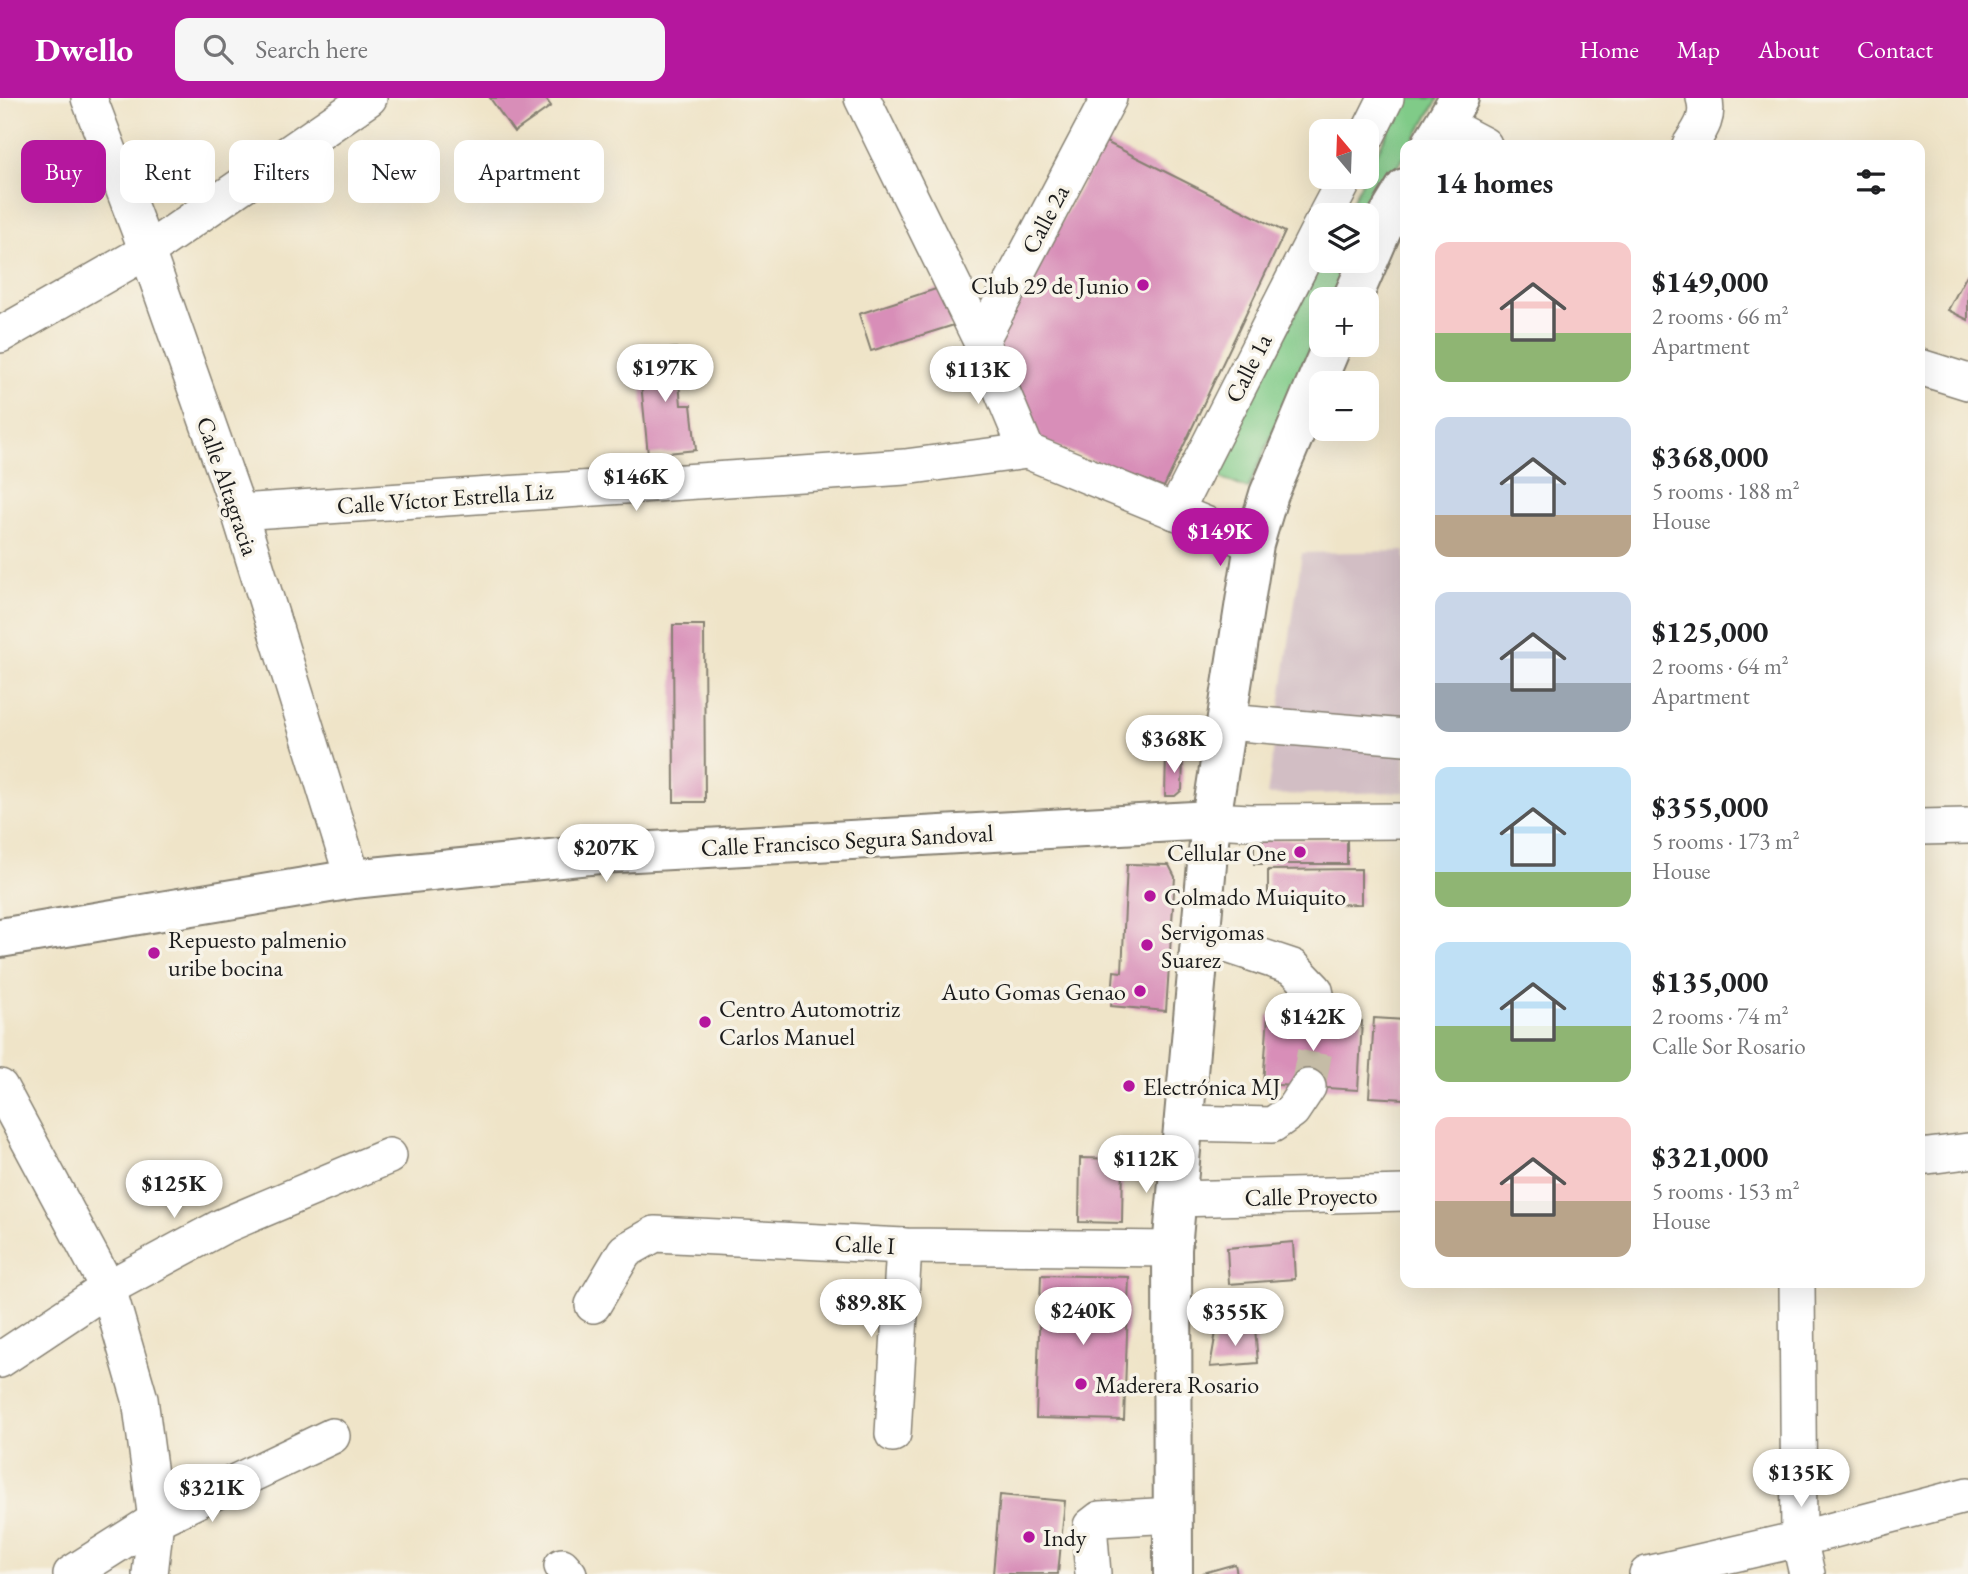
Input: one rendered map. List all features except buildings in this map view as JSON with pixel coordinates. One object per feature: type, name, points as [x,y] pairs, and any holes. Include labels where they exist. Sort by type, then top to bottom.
[{"type":"main road","points":[[1357,287],[1388,216],[1400,196]]},
{"type":"main road","points":[[1173,1574],[1172,1249],[1211,820],[1254,544],[1269,494],[1327,357]]},
{"type":"main road","name":"Calle Francisco Segura Sandoval","points":[[0,938],[353,878],[599,854],[1211,820]]},
{"type":"street","name":"Calle Altagracia","points":[[89,98],[147,251],[239,512],[353,878]]},
{"type":"street","points":[[0,335],[147,251],[369,98]]},
{"type":"street","points":[[862,98],[981,341],[1027,451],[1254,544]]},
{"type":"street","name":"Calle 2a","points":[[981,341],[1109,98]]},
{"type":"street","points":[[1376,119],[1386,98]]},
{"type":"street","points":[[1693,140],[1704,123],[1707,108],[1704,98]]},
{"type":"street","points":[[1445,122],[1475,140]]},
{"type":"street","name":"Calle 1a","points":[[1175,512],[1309,249]]},
{"type":"street","points":[[1925,369],[1968,382]]},
{"type":"street","name":"Calle Víctor Estrella Liz","points":[[239,512],[905,467],[1027,451]]},
{"type":"street","points":[[1227,722],[1400,737]]},
{"type":"street","name":"Calle Francisco Segura Sandoval","points":[[1211,820],[1400,821]]},
{"type":"street","points":[[1925,827],[1968,826]]},
{"type":"street","points":[[1200,936],[1293,967],[1315,990],[1321,1018]]},
{"type":"street","points":[[1183,1123],[1272,1125],[1292,1111],[1308,1087]]},
{"type":"street","points":[[1,1091],[108,1288],[140,1399],[156,1520],[150,1574]]},
{"type":"street","points":[[1925,1156],[1968,1152]]},
{"type":"street","points":[[0,1360],[108,1288],[223,1226],[389,1156]]},
{"type":"street","name":"Calle Proyecto","points":[[1176,1199],[1400,1193]]},
{"type":"street","name":"Calle I","points":[[593,1305],[625,1251],[656,1234],[904,1246],[1172,1249]]},
{"type":"street","points":[[893,1434],[904,1246]]},
{"type":"street","points":[[1797,1288],[1800,1539],[1807,1574]]},
{"type":"street","points":[[71,1574],[156,1520],[332,1436]]},
{"type":"street","points":[[1647,1574],[1800,1539],[1968,1495]]},
{"type":"street","points":[[1093,1574],[1091,1526],[1100,1519],[1174,1516]]},
{"type":"shaded area","points":[[1400,551],[1400,792],[1267,795],[1302,553]]},
{"type":"green space","points":[[1405,98],[1439,98],[1414,140],[1400,140],[1400,164],[1377,203],[1351,203],[1358,189],[1379,189],[1379,149]]},
{"type":"green space","points":[[1316,273],[1344,273],[1337,287],[1309,287],[1309,351],[1248,489],[1213,475]]},
{"type":"tunnel","points":[[1308,1087],[1321,1018]]},
{"type":"place","name":"Club 29 de Junio","points":[[1143,285]]},
{"type":"place","name":"Cellular One","points":[[1300,852]]},
{"type":"place","name":"Colmado Muiquito","points":[[1150,896]]},
{"type":"place","name":"Servigomas Suarez","points":[[1147,945]]},
{"type":"place","name":"Repuesto palmenio uribe bocina","points":[[154,953]]},
{"type":"place","name":"Auto Gomas Genao","points":[[1140,991]]},
{"type":"place","name":"Centro Automotriz Carlos Manuel","points":[[705,1022]]},
{"type":"place","name":"Electrónica MJ","points":[[1129,1086]]},
{"type":"place","name":"Maderera Rosario","points":[[1081,1384]]},
{"type":"place","name":"Indy","points":[[1029,1537]]}]
